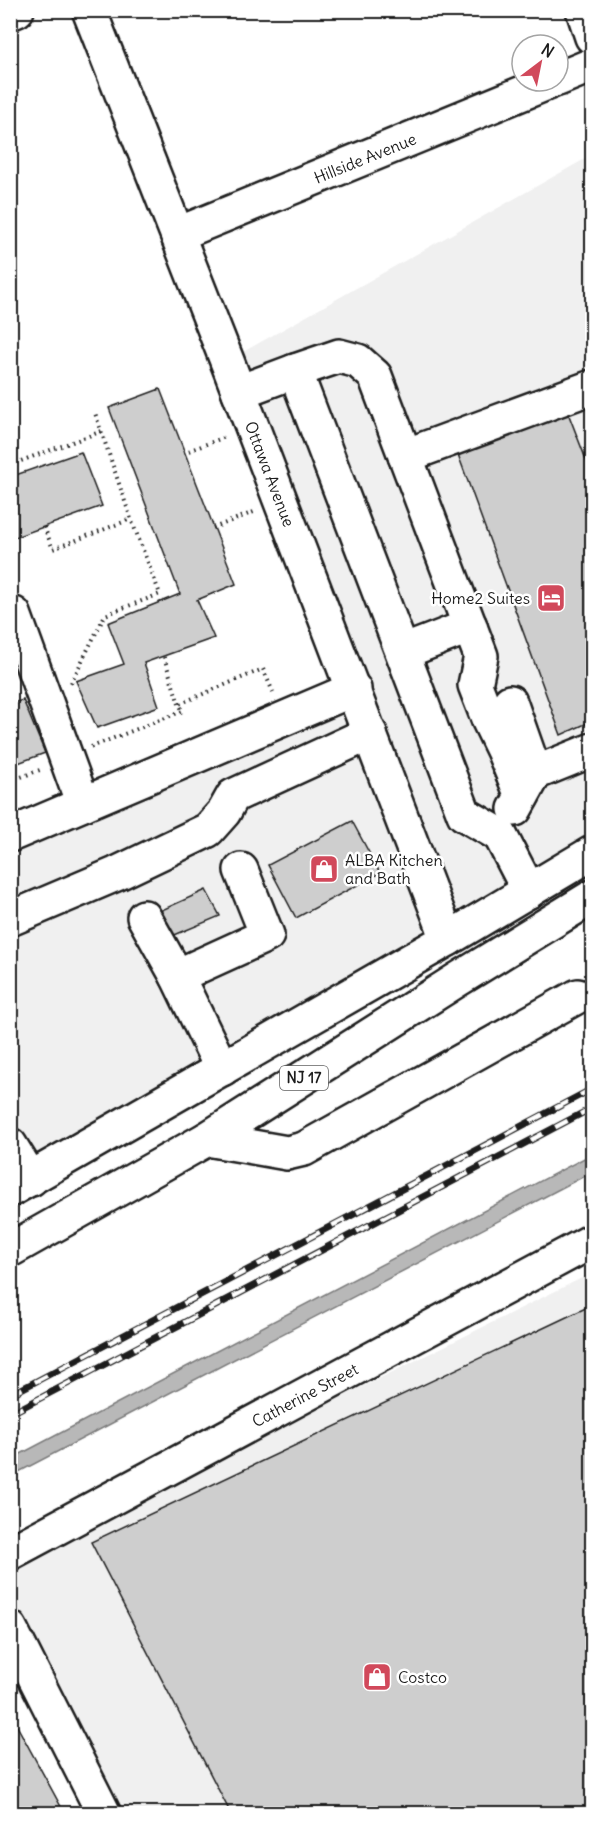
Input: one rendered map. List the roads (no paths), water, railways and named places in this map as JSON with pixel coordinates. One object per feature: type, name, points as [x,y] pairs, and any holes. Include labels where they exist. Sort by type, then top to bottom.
[{"type":"main road","points":[[10,14],[17,10]]},
{"type":"main road","name":"Ottawa Avenue","points":[[89,10],[354,689],[448,939]]},
{"type":"main road","points":[[583,10],[592,37]]},
{"type":"main road","points":[[570,74],[592,65]]},
{"type":"main road","name":"Hillside Avenue","points":[[178,234],[523,93]]},
{"type":"main road","points":[[239,392],[339,356],[358,361],[375,376],[475,641],[498,673],[506,693],[529,784]]},
{"type":"main road","points":[[295,370],[464,814],[500,835],[529,891]]},
{"type":"main road","points":[[405,456],[592,387]]},
{"type":"main road","points":[[14,614],[83,804]]},
{"type":"main road","points":[[403,652],[475,641]]},
{"type":"main road","points":[[475,641],[475,685],[503,750],[529,784]]},
{"type":"main road","points":[[10,835],[354,689]]},
{"type":"main road","points":[[10,919],[116,874],[208,830],[224,812],[233,796],[370,733]]},
{"type":"main road","points":[[500,835],[529,784],[592,750]]},
{"type":"main road","points":[[10,1145],[21,1185],[448,939],[592,853]]},
{"type":"main road","points":[[177,976],[267,935],[241,870]]},
{"type":"main road","name":"NJ 17","points":[[10,1250],[207,1139],[592,897]]},
{"type":"main road","points":[[144,917],[177,976],[222,1069]]},
{"type":"main road","points":[[207,1139],[287,1153],[304,1149],[578,996]]},
{"type":"main road","name":"Catherine Street","points":[[14,1551],[592,1241]]},
{"type":"main road","points":[[10,1628],[104,1814]]},
{"type":"railway","points":[[10,1395],[592,1089]]},
{"type":"railway","points":[[10,1414],[592,1108]]},
{"type":"place","name":"Home2 Suites","points":[[551,598]]},
{"type":"place","name":"ALBA Kitchen and Bath","points":[[324,869]]},
{"type":"place","name":"Costco","points":[[377,1677]]}]
